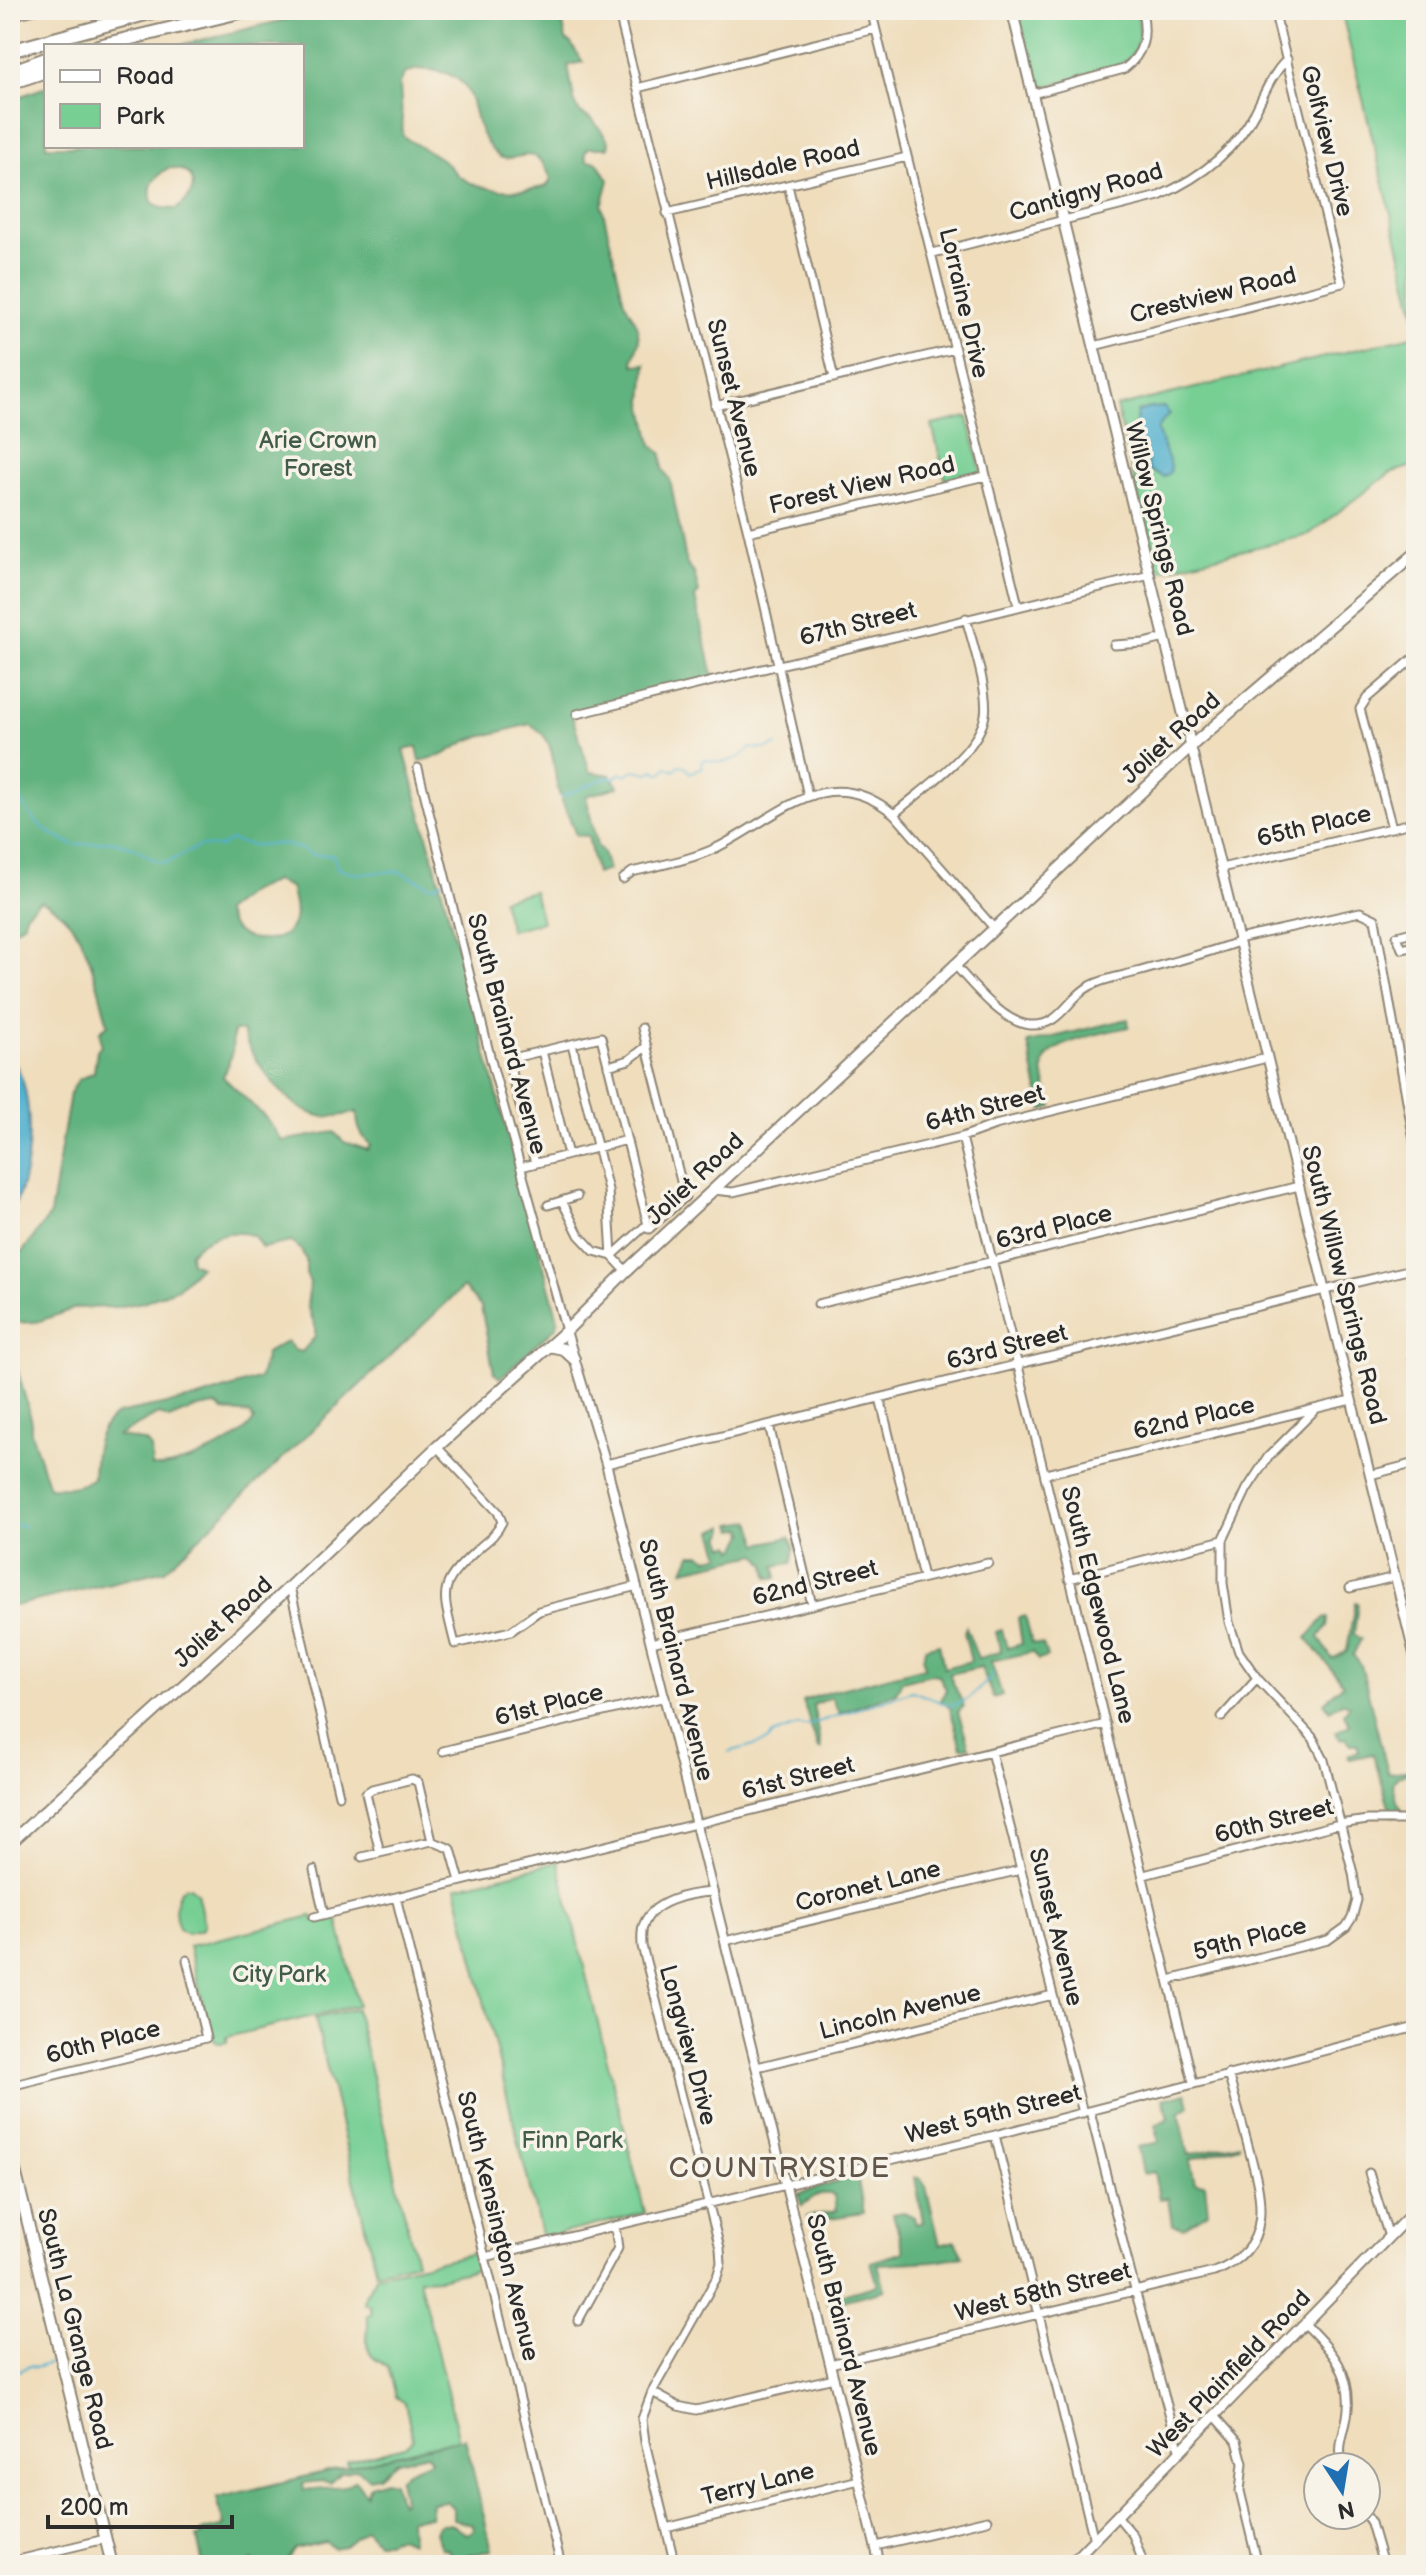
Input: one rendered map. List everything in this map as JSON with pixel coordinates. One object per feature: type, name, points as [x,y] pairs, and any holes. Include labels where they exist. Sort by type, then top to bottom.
[{"type":"highway","points":[[10,51],[160,10]]},
{"type":"highway","points":[[107,44],[248,10]]},
{"type":"highway","points":[[119,44],[128,39]]},
{"type":"highway","points":[[10,72],[44,60]]},
{"type":"highway","points":[[10,83],[44,72]]},
{"type":"main road","name":"Willow Springs Road","points":[[1012,10],[1191,746]]},
{"type":"main road","name":"Joliet Road","points":[[10,1843],[566,1331],[993,927],[1191,746],[1416,553]]},
{"type":"main road","points":[[549,1346],[563,1349],[574,1359]]},
{"type":"main road","name":"South La Grange Road","points":[[11,2155],[14,2184],[112,2565]]},
{"type":"main road","name":"West Plainfield Road","points":[[1069,2565],[1416,2209]]},
{"type":"street","points":[[10,16],[35,10]]},
{"type":"street","name":"Sunset Avenue","points":[[618,10],[748,532],[808,796]]},
{"type":"street","name":"Lorraine Drive","points":[[871,10],[1018,605]]},
{"type":"street","points":[[1032,94],[1124,69],[1135,61],[1145,39],[1142,10]]},
{"type":"street","name":"Golfview Drive","points":[[1274,10],[1342,283]]},
{"type":"street","points":[[637,88],[875,29]]},
{"type":"street","name":"Cantigny Road","points":[[933,253],[1159,196],[1185,184],[1214,164],[1236,141],[1254,114],[1271,75],[1287,59]]},
{"type":"street","name":"Hillsdale Road","points":[[667,213],[907,157]]},
{"type":"street","points":[[788,185],[834,378]]},
{"type":"street","name":"Crestview Road","points":[[1094,346],[1342,283]]},
{"type":"street","points":[[715,406],[955,349]]},
{"type":"street","name":"Forest View Road","points":[[748,532],[985,476]]},
{"type":"street","name":"67th Street","points":[[577,714],[1150,575]]},
{"type":"street","points":[[894,814],[972,746],[982,725],[986,699],[966,618]]},
{"type":"street","points":[[1114,645],[1165,638]]},
{"type":"street","points":[[1392,828],[1360,709],[1367,698],[1416,656]]},
{"type":"street","name":"Willow Springs Road","points":[[1191,746],[1267,1058]]},
{"type":"street","name":"South Brainard Avenue","points":[[418,768],[521,1167],[606,1464],[880,2565]]},
{"type":"street","points":[[623,879],[632,872],[717,847],[808,796],[835,789],[862,793],[894,814],[993,927]]},
{"type":"street","name":"65th Place","points":[[1221,868],[1416,822]]},
{"type":"street","points":[[954,964],[978,992],[1011,1019],[1022,1024],[1038,1025],[1057,1018],[1090,986],[1200,956],[1238,940],[1360,912],[1367,913],[1375,919],[1416,1152]]},
{"type":"street","points":[[1416,931],[1397,936],[1402,949],[1416,946]]},
{"type":"street","points":[[642,1028],[685,1197],[649,1229]]},
{"type":"street","points":[[535,1163],[511,1072],[513,1058],[601,1037],[649,1229]]},
{"type":"street","points":[[572,1044],[608,1190],[612,1256]]},
{"type":"street","points":[[608,1066],[629,1060],[647,1046]]},
{"type":"street","points":[[542,1051],[568,1155]]},
{"type":"street","name":"64th Street","points":[[713,1190],[733,1192],[1267,1058]]},
{"type":"street","name":"South Willow Springs Road","points":[[1267,1058],[1416,1662]]},
{"type":"street","name":"South Edgewood Lane","points":[[962,1137],[1193,2082]]},
{"type":"street","points":[[521,1167],[627,1140]]},
{"type":"street","name":"63rd Place","points":[[818,1304],[1299,1186]]},
{"type":"street","points":[[548,1205],[577,1196]]},
{"type":"street","points":[[562,1201],[579,1235],[594,1251],[612,1256],[626,1271]]},
{"type":"street","points":[[612,1256],[644,1227],[649,1229]]},
{"type":"street","name":"63rd Street","points":[[606,1464],[1416,1268]]},
{"type":"street","points":[[1416,1348],[1413,1359],[1416,1369]]},
{"type":"street","points":[[880,1398],[923,1577]]},
{"type":"street","name":"62nd Place","points":[[1046,1474],[1351,1400]]},
{"type":"street","points":[[1316,1409],[1268,1457],[1247,1489],[1223,1540],[1223,1583],[1229,1622],[1239,1652],[1257,1678],[1313,1738],[1324,1760],[1339,1824]]},
{"type":"street","points":[[769,1425],[812,1605]]},
{"type":"street","points":[[437,1447],[498,1512],[502,1522],[497,1532],[454,1571],[445,1585],[445,1603],[455,1644],[511,1631],[539,1611],[637,1586]]},
{"type":"street","points":[[1370,1475],[1416,1463]]},
{"type":"street","points":[[1069,1579],[1223,1540]]},
{"type":"street","name":"62nd Street","points":[[651,1643],[988,1563]]},
{"type":"street","points":[[1350,1588],[1395,1577]]},
{"type":"street","points":[[290,1587],[339,1795]]},
{"type":"street","points":[[1222,1717],[1257,1678]]},
{"type":"street","name":"61st Place","points":[[443,1751],[665,1697]]},
{"type":"street","name":"61st Street","points":[[314,1917],[1106,1724]]},
{"type":"street","name":"Sunset Avenue","points":[[991,1752],[1053,1995],[1180,2452]]},
{"type":"street","points":[[380,1853],[366,1793],[412,1779],[418,1782],[432,1841]]},
{"type":"street","name":"60th Street","points":[[1144,1875],[1339,1824],[1368,1820],[1416,1820]]},
{"type":"street","name":"59th Place","points":[[1169,1980],[1323,1942],[1338,1934],[1352,1918],[1357,1900],[1339,1824]]},
{"type":"street","points":[[362,1857],[432,1841],[451,1849],[460,1881]]},
{"type":"street","points":[[314,1870],[324,1914]]},
{"type":"street","name":"Coronet Lane","points":[[725,1941],[1020,1870]]},
{"type":"street","name":"Longview Drive","points":[[675,2565],[642,2430],[645,2409],[717,2277],[721,2263],[709,2203],[642,1946],[643,1926],[654,1910],[669,1901],[713,1892]]},
{"type":"street","name":"South Kensington Avenue","points":[[396,1897],[561,2565]]},
{"type":"street","name":"60th Place","points":[[10,2086],[206,2038],[187,1960]]},
{"type":"street","name":"Lincoln Avenue","points":[[757,2067],[1053,1995]]},
{"type":"street","name":"West 59th Street","points":[[485,2257],[995,2135],[1416,2027]]},
{"type":"street","name":"West 58th Street","points":[[830,2364],[1222,2269],[1248,2249],[1261,2219],[1259,2190],[1228,2074]]},
{"type":"street","points":[[995,2135],[1094,2540]]},
{"type":"street","points":[[1369,2173],[1389,2237]]},
{"type":"street","points":[[578,2321],[616,2253],[619,2239],[615,2226]]},
{"type":"street","points":[[1305,2324],[1332,2350],[1348,2389],[1347,2417],[1340,2451]]},
{"type":"street","points":[[652,2392],[678,2406],[696,2410],[834,2378]]},
{"type":"street","points":[[1215,2416],[1237,2441],[1243,2463],[1240,2491],[1258,2565]]},
{"type":"street","name":"Terry Lane","points":[[666,2528],[859,2480]]},
{"type":"street","points":[[1118,2517],[1133,2535],[1144,2565]]},
{"type":"street","points":[[876,2546],[987,2520]]},
{"type":"street","points":[[1373,2531],[1383,2565]]},
{"type":"street","points":[[10,2562],[105,2539]]},
{"type":"green space","name":"Arie Crown Forest","points":[[325,10],[588,10],[563,24],[566,40],[583,62],[568,65],[574,100],[580,113],[593,120],[609,141],[608,148],[588,148],[585,153],[587,161],[597,162],[609,180],[602,206],[624,301],[637,324],[639,341],[634,365],[646,364],[643,402],[652,445],[662,454],[663,469],[670,480],[687,565],[694,573],[699,592],[695,598],[714,679],[571,713],[590,772],[611,775],[618,787],[586,796],[597,846],[603,852],[608,870],[596,874],[588,836],[576,835],[559,793],[549,745],[539,730],[530,724],[469,740],[443,755],[420,761],[417,747],[404,750],[558,1319],[557,1326],[500,1378],[494,1373],[481,1307],[463,1287],[165,1570],[10,1607],[10,1344],[31,1418],[31,1432],[49,1487],[61,1487],[77,1486],[93,1478],[95,1450],[100,1434],[117,1414],[202,1397],[260,1378],[266,1353],[287,1341],[294,1350],[302,1352],[315,1337],[315,1325],[307,1306],[310,1283],[301,1250],[291,1242],[262,1248],[254,1236],[237,1233],[211,1238],[196,1247],[190,1253],[191,1262],[200,1266],[178,1288],[143,1302],[117,1307],[76,1308],[37,1322],[10,1323],[10,1260],[23,1251],[50,1215],[70,1093],[78,1080],[94,1072],[97,1050],[101,1045],[100,1031],[108,1025],[88,954],[69,922],[56,909],[40,901],[25,914],[24,923],[10,933],[10,100],[44,88],[44,148],[304,148],[304,44],[184,44]],"holes":[[[417,69],[441,72],[456,78],[471,99],[485,141],[503,158],[524,155],[538,158],[551,179],[547,186],[526,190],[480,186],[460,177],[441,159],[403,136],[400,84],[404,74]],[[168,168],[186,172],[193,183],[189,197],[176,209],[162,208],[152,202],[151,186]],[[275,881],[290,887],[295,908],[290,928],[277,938],[268,940],[241,934],[224,912],[251,891]],[[233,1031],[242,1031],[263,1069],[296,1104],[320,1116],[357,1112],[360,1130],[371,1145],[368,1150],[344,1142],[334,1132],[282,1141],[266,1118],[223,1077],[232,1054]],[[216,1405],[223,1411],[249,1414],[254,1420],[223,1446],[164,1466],[152,1467],[151,1448],[146,1442],[118,1436],[158,1414],[169,1419],[193,1409]]]},
{"type":"green space","points":[[1017,10],[1137,10],[1139,39],[1130,57],[1112,68],[1042,87],[1033,80]]},
{"type":"green space","points":[[1341,10],[1416,10],[1416,316]]},
{"type":"green space","points":[[1416,335],[1416,465],[1390,473],[1308,535],[1157,571],[1116,407]]},
{"type":"green space","points":[[968,417],[981,471],[946,482],[932,425]]},
{"type":"green space","points":[[534,891],[542,922],[510,930],[502,899]]},
{"type":"green space","points":[[1128,1019],[1129,1027],[1068,1043],[1048,1056],[1044,1074],[1052,1107],[1042,1110],[1028,1043]]},
{"type":"green space","points":[[751,1521],[759,1544],[790,1537],[794,1547],[792,1563],[775,1566],[777,1578],[768,1577],[766,1565],[757,1554],[684,1570],[691,1554],[700,1554],[708,1559],[721,1555],[713,1531],[725,1526],[725,1533],[721,1536],[725,1546],[732,1545],[734,1550],[745,1534],[743,1528],[734,1529],[732,1524]]},
{"type":"green space","points":[[1355,1602],[1358,1603],[1354,1634],[1361,1639],[1353,1655],[1361,1665],[1388,1773],[1412,1770],[1397,1776],[1393,1783],[1397,1801],[1405,1815],[1392,1816],[1373,1754],[1349,1759],[1348,1755],[1359,1751],[1357,1744],[1351,1744],[1346,1738],[1340,1739],[1335,1732],[1350,1725],[1344,1713],[1349,1706],[1342,1702],[1330,1710],[1324,1702],[1343,1684],[1307,1638],[1324,1618],[1328,1618],[1327,1626],[1319,1637],[1332,1659],[1347,1651]]},
{"type":"green space","points":[[1025,1616],[1032,1643],[1043,1645],[1047,1657],[1038,1660],[1032,1652],[991,1661],[1002,1695],[993,1698],[981,1667],[949,1674],[964,1706],[958,1712],[969,1747],[961,1748],[950,1708],[941,1701],[946,1689],[939,1675],[931,1674],[902,1681],[896,1693],[839,1713],[831,1697],[813,1705],[821,1749],[818,1749],[803,1701],[925,1667],[925,1648],[939,1644],[944,1668],[971,1661],[964,1632],[966,1627],[978,1659],[1001,1651],[996,1632],[1002,1630],[1007,1648],[1022,1644],[1018,1618]]},
{"type":"green space","name":"Finn Park","points":[[558,1862],[645,2213],[542,2238],[456,1887]]},
{"type":"green space","points":[[185,1887],[197,1893],[204,1924],[201,1930],[187,1933],[179,1928],[175,1911],[178,1895]]},
{"type":"green space","name":"City Park","points":[[312,1916],[314,1921],[337,1917],[358,2005],[227,2037],[227,2042],[218,2043],[210,2033],[189,1946]]},
{"type":"green space","points":[[356,2009],[416,2262],[376,2272],[315,2018]]},
{"type":"green space","points":[[1186,2093],[1189,2106],[1179,2113],[1189,2155],[1239,2145],[1190,2160],[1195,2183],[1205,2184],[1208,2212],[1183,2228],[1172,2225],[1168,2198],[1159,2199],[1154,2172],[1143,2174],[1138,2147],[1159,2142],[1156,2125],[1169,2118],[1163,2099]]},
{"type":"green space","points":[[857,2176],[864,2213],[809,2221],[807,2217],[836,2211],[834,2195],[817,2196],[802,2206],[798,2194]]},
{"type":"green space","points":[[915,2177],[920,2177],[926,2186],[940,2245],[955,2241],[963,2256],[878,2264],[885,2290],[829,2304],[828,2299],[878,2285],[871,2262],[904,2252],[893,2214],[904,2212],[914,2217],[916,2224],[923,2222]]},
{"type":"green space","points":[[475,2253],[479,2268],[440,2278],[419,2279],[459,2439],[348,2466],[347,2461],[405,2446],[413,2439],[405,2403],[396,2397],[389,2368],[369,2351],[367,2315],[372,2314],[370,2304],[365,2304],[365,2299],[376,2275]]},
{"type":"green space","points":[[465,2438],[492,2550],[455,2559],[447,2549],[441,2548],[435,2532],[438,2525],[450,2524],[467,2534],[474,2530],[473,2524],[453,2519],[453,2508],[446,2501],[432,2503],[430,2517],[410,2519],[411,2542],[398,2537],[377,2542],[365,2529],[344,2546],[333,2548],[325,2542],[295,2549],[283,2565],[259,2565],[252,2560],[248,2565],[203,2565],[197,2537],[202,2536],[201,2532],[224,2526],[217,2498]],"holes":[[[427,2454],[430,2461],[407,2471],[399,2479],[403,2500],[400,2503],[393,2482],[385,2480],[370,2485],[366,2494],[355,2480],[345,2486],[304,2490],[303,2483],[330,2483],[340,2473],[357,2469],[369,2478],[378,2476],[397,2461]]]},
{"type":"water","points":[[1164,407],[1169,414],[1158,427],[1158,432],[1171,466],[1164,477],[1149,470],[1146,453],[1135,433],[1137,412]]},
{"type":"water","points":[[10,1058],[19,1071],[25,1089],[29,1134],[23,1180],[10,1213]]},
{"type":"waterway","points":[[561,797],[605,778],[615,778],[620,773],[625,775],[634,770],[649,773],[653,770],[661,774],[667,767],[675,771],[679,765],[685,766],[690,773],[703,767],[701,762],[704,759],[729,761],[750,748],[765,749],[778,745]]},
{"type":"waterway","points":[[10,782],[36,822],[73,845]]},
{"type":"waterway","points":[[77,845],[111,841],[135,848],[154,860],[166,863],[200,846],[221,847],[230,840],[251,845],[280,844],[302,849],[312,855],[333,855],[338,869],[357,874],[398,871],[431,886]]},
{"type":"waterway","points":[[433,887],[442,881]]},
{"type":"waterway","points":[[10,1523],[24,1526]]},
{"type":"waterway","points":[[729,1752],[768,1741],[773,1735],[797,1726],[806,1726],[912,1691],[951,1706],[968,1699],[992,1677],[992,1673]]},
{"type":"waterway","points":[[10,2374],[30,2366],[35,2368],[51,2363]]},
{"type":"district","name":"COUNTRYSIDE","points":[[780,2168]]}]
